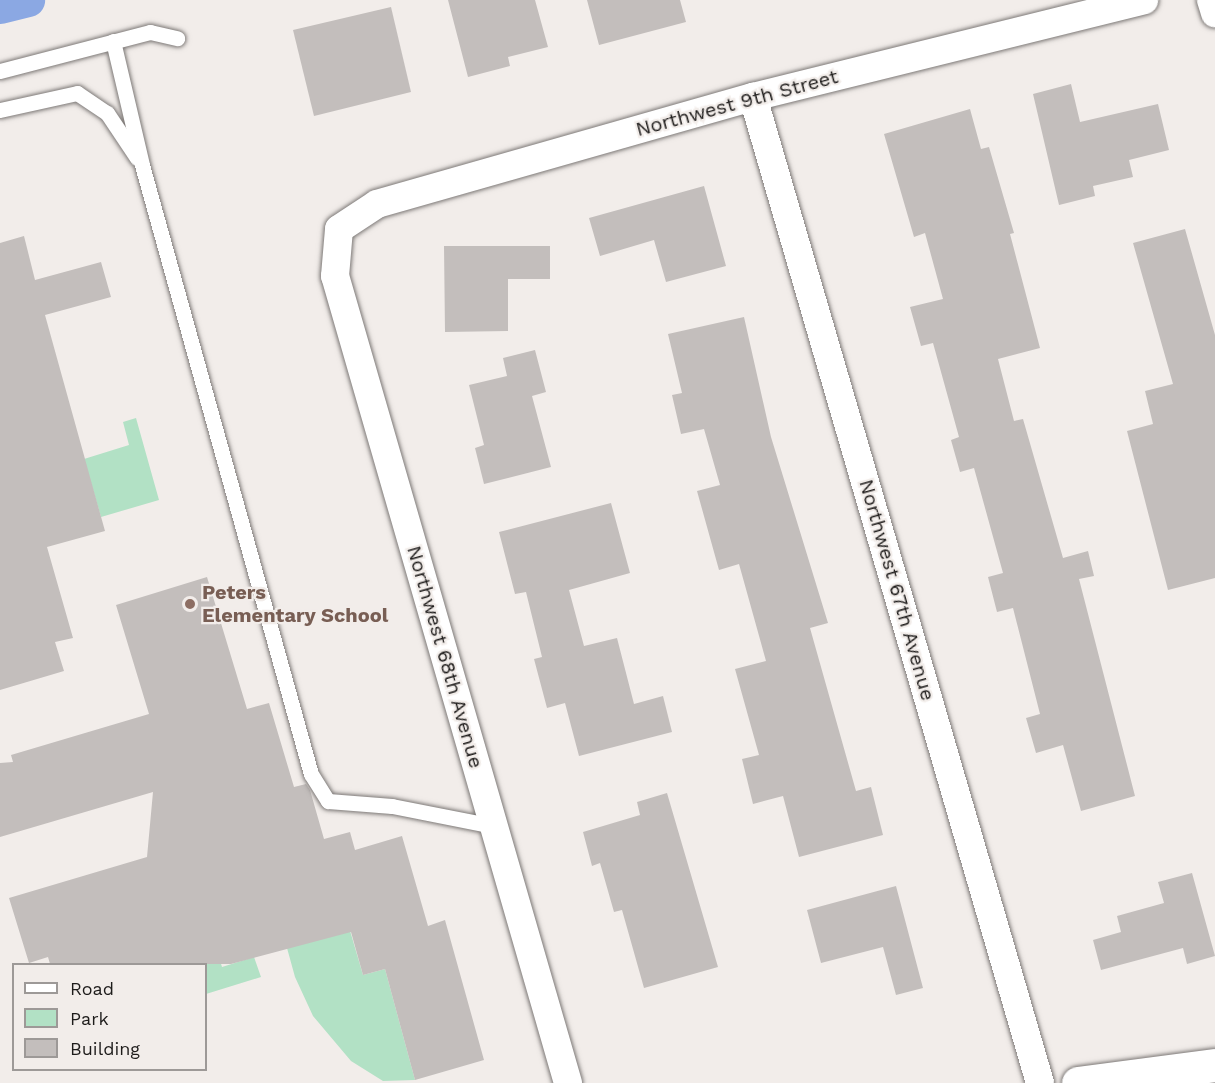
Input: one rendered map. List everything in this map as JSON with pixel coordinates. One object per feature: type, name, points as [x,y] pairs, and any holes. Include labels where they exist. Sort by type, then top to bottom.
[{"type":"street","name":"Northwest 9th Street","points":[[339,229],[377,204],[753,97],[1144,0]]},
{"type":"street","points":[[1211,0],[1215,13]]},
{"type":"street","name":"Northwest 67th Avenue","points":[[753,97],[1040,1083]]},
{"type":"street","name":"Northwest 68th Avenue","points":[[339,229],[335,276],[568,1083]]},
{"type":"street","points":[[1078,1083],[1215,1065]]},
{"type":"lane","points":[[0,71],[150,32],[177,38]]},
{"type":"lane","points":[[113,42],[142,165],[311,774],[328,801],[392,806],[494,826]]},
{"type":"lane","points":[[0,110],[77,93],[107,113],[142,165]]},
{"type":"green space","points":[[136,418],[159,500],[101,517],[84,459],[129,445],[123,422]]},
{"type":"green space","points":[[329,859],[363,975],[385,969],[415,1080],[383,1081],[351,1061],[313,1016],[295,977],[287,948]]},
{"type":"green space","points":[[205,911],[222,967],[254,957],[261,977],[207,994],[207,963],[192,963],[178,919]]},
{"type":"building","points":[[448,0],[535,0],[548,47],[508,57],[510,66],[468,77]]},
{"type":"building","points":[[587,0],[680,0],[686,22],[599,45]]},
{"type":"building","points":[[391,7],[411,92],[314,116],[293,30]]},
{"type":"building","points":[[1071,84],[1080,122],[1158,104],[1169,150],[1129,160],[1133,177],[1093,186],[1095,196],[1059,205],[1033,94]]},
{"type":"building","points":[[970,109],[981,149],[989,147],[1014,233],[1010,234],[1040,348],[998,359],[1014,421],[1023,419],[1063,558],[1088,551],[1094,576],[1079,579],[1135,796],[1081,811],[1063,745],[1036,753],[1026,718],[1040,714],[1013,608],[997,612],[988,577],[1003,573],[974,468],[960,472],[951,440],[959,437],[933,343],[921,346],[910,307],[943,299],[925,233],[914,237],[884,134]]},
{"type":"building","points":[[704,186],[726,266],[666,282],[654,240],[600,256],[589,218]]},
{"type":"building","points":[[1185,229],[1215,335],[1215,578],[1168,590],[1127,431],[1153,424],[1145,391],[1173,384],[1133,243]]},
{"type":"building","points":[[24,236],[35,280],[101,262],[111,297],[45,315],[105,531],[47,547],[73,638],[55,642],[64,671],[0,690],[0,243]]},
{"type":"building","points":[[444,246],[550,246],[550,279],[508,279],[508,331],[445,332]]},
{"type":"building","points":[[744,317],[771,437],[828,623],[810,628],[856,791],[871,787],[883,835],[799,857],[783,796],[753,804],[742,759],[759,755],[735,669],[766,661],[739,564],[719,570],[697,491],[720,485],[704,429],[681,434],[672,395],[682,393],[668,334]]},
{"type":"building","points":[[535,350],[546,392],[532,396],[551,467],[484,484],[475,448],[484,445],[469,385],[507,376],[503,358]]},
{"type":"building","points":[[611,503],[630,573],[569,590],[584,646],[617,638],[634,704],[663,696],[672,732],[579,756],[565,703],[547,708],[534,659],[542,657],[526,592],[515,594],[499,532]]},
{"type":"building","points":[[207,577],[247,709],[269,703],[294,787],[306,784],[310,790],[324,839],[350,832],[355,850],[402,836],[428,926],[445,920],[484,1060],[415,1080],[385,969],[363,975],[351,932],[231,964],[50,963],[48,957],[29,963],[9,898],[147,857],[153,792],[0,837],[0,763],[13,762],[11,755],[149,714],[116,605]]},
{"type":"building","points":[[667,793],[718,967],[644,988],[622,910],[614,912],[600,863],[592,866],[583,832],[640,815],[637,802]]},
{"type":"building","points":[[1192,873],[1215,956],[1187,964],[1183,948],[1101,970],[1093,940],[1121,932],[1117,916],[1164,903],[1158,882]]},
{"type":"building","points":[[896,886],[923,988],[896,995],[883,947],[821,963],[807,910]]},
{"type":"waterway","points":[[0,7],[28,0]]},
{"type":"place","name":"Peters Elementary School","points":[[190,604]]}]
